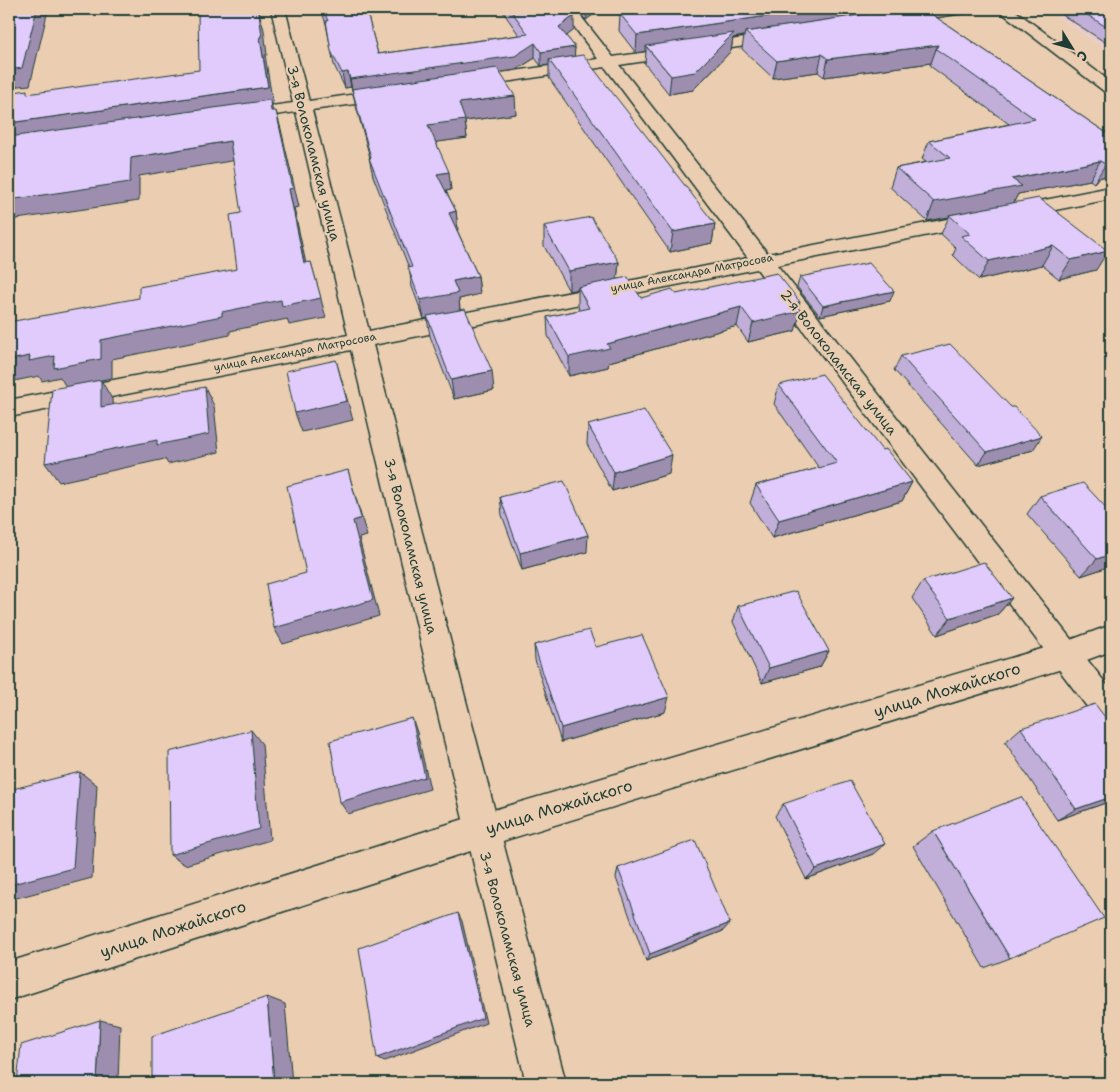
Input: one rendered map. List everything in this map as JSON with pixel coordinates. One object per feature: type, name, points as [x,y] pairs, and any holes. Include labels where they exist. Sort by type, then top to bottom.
[{"type":"street","name":"3-я Волоколамская улица","points":[[278,9],[361,339],[480,831],[546,1083]]},
{"type":"street","name":"2-я Волоколамская улица","points":[[568,9],[1111,714]]},
{"type":"street","points":[[885,21],[964,9]]},
{"type":"street","points":[[1004,9],[1111,89]]},
{"type":"street","points":[[451,85],[796,34]]},
{"type":"street","points":[[224,118],[411,91]]},
{"type":"street","name":"улица Александра Матросова","points":[[9,409],[760,260],[1111,193]]},
{"type":"street","name":"улица Можайского","points":[[9,980],[480,831],[1065,655],[1111,638]]},
{"type":"shaded area","points":[[1025,9],[1111,9],[1111,54],[1051,13]]},
{"type":"building","points":[[9,9],[37,9],[22,68],[9,70]]},
{"type":"building","points":[[198,9],[258,9],[262,37],[260,38],[268,87],[9,123],[9,93],[27,90],[27,94],[199,70]]},
{"type":"building","points":[[323,9],[366,9],[378,54],[528,34],[510,9],[569,9],[574,16],[559,27],[575,47],[541,52],[535,43],[515,56],[350,79],[348,72],[342,73],[331,51],[326,21],[328,21]]},
{"type":"building","points":[[657,9],[816,9],[637,35],[620,14]]},
{"type":"building","points":[[900,9],[924,9],[1111,136],[1111,159],[1105,164],[1100,161],[1012,179],[1022,186],[934,202],[896,168],[950,158],[929,141],[1035,119],[936,49],[938,45],[828,59],[822,54],[777,61],[745,32]]},
{"type":"building","points":[[1078,9],[1111,9],[1111,30]]},
{"type":"building","points":[[734,33],[695,72],[671,76],[646,46]]},
{"type":"building","points":[[583,55],[715,224],[673,232],[549,60]]},
{"type":"building","points":[[497,68],[515,96],[459,103],[465,120],[428,125],[449,172],[437,174],[456,211],[449,213],[478,276],[453,281],[458,293],[420,300],[408,268],[412,267],[369,158],[371,158],[352,89]]},
{"type":"building","points":[[270,100],[271,111],[276,111],[293,188],[289,189],[304,263],[311,262],[321,298],[282,306],[281,300],[222,312],[222,316],[101,340],[101,359],[54,368],[55,356],[29,361],[30,356],[9,360],[9,322],[139,298],[139,287],[237,269],[230,215],[241,213],[230,141],[131,158],[130,182],[9,200],[9,137]]},
{"type":"building","points":[[1039,198],[1108,251],[1071,260],[1053,246],[989,261],[961,236],[970,234],[949,215]]},
{"type":"building","points":[[591,217],[619,262],[569,271],[544,226]]},
{"type":"building","points":[[869,263],[894,291],[823,306],[800,277]]},
{"type":"building","points":[[777,273],[800,302],[794,303],[801,311],[753,323],[741,307],[607,344],[610,348],[569,357],[547,317],[589,308],[578,287],[628,277],[641,298],[672,289],[676,294]]},
{"type":"building","points":[[465,309],[492,371],[451,380],[427,316]]},
{"type":"building","points":[[950,344],[1042,436],[987,452],[901,356]]},
{"type":"building","points":[[336,360],[347,401],[295,413],[286,371]]},
{"type":"building","points":[[822,374],[882,450],[886,449],[912,482],[779,520],[756,485],[837,463],[779,385]]},
{"type":"building","points":[[101,380],[101,407],[205,387],[209,434],[157,445],[157,440],[45,463],[52,389]]},
{"type":"building","points":[[644,410],[672,455],[614,472],[588,425]]},
{"type":"building","points":[[348,470],[361,518],[353,521],[373,600],[274,628],[266,584],[306,573],[287,486]]},
{"type":"building","points":[[564,481],[588,535],[520,553],[500,497]]},
{"type":"building","points":[[1083,483],[1111,513],[1111,554],[1097,559],[1040,496]]},
{"type":"building","points":[[984,562],[1012,598],[950,618],[923,581]]},
{"type":"building","points":[[796,591],[829,651],[769,668],[738,606]]},
{"type":"building","points":[[589,630],[596,647],[642,635],[669,697],[561,728],[534,645]]},
{"type":"building","points":[[1095,704],[1111,725],[1111,797],[1076,809],[1021,728]]},
{"type":"building","points":[[412,718],[425,777],[340,802],[330,741]]},
{"type":"building","points":[[251,730],[259,829],[170,855],[169,752]]},
{"type":"building","points":[[80,772],[73,868],[9,885],[9,790]]},
{"type":"building","points":[[850,781],[885,844],[816,869],[783,804]]},
{"type":"building","points":[[1021,797],[1104,918],[1010,958],[933,831]]},
{"type":"building","points":[[695,840],[730,923],[650,954],[618,868]]},
{"type":"building","points":[[458,913],[483,1018],[377,1058],[359,948]]},
{"type":"building","points":[[267,997],[274,1083],[152,1083],[152,1036]]},
{"type":"building","points":[[100,1020],[97,1083],[17,1083],[21,1045]]}]
